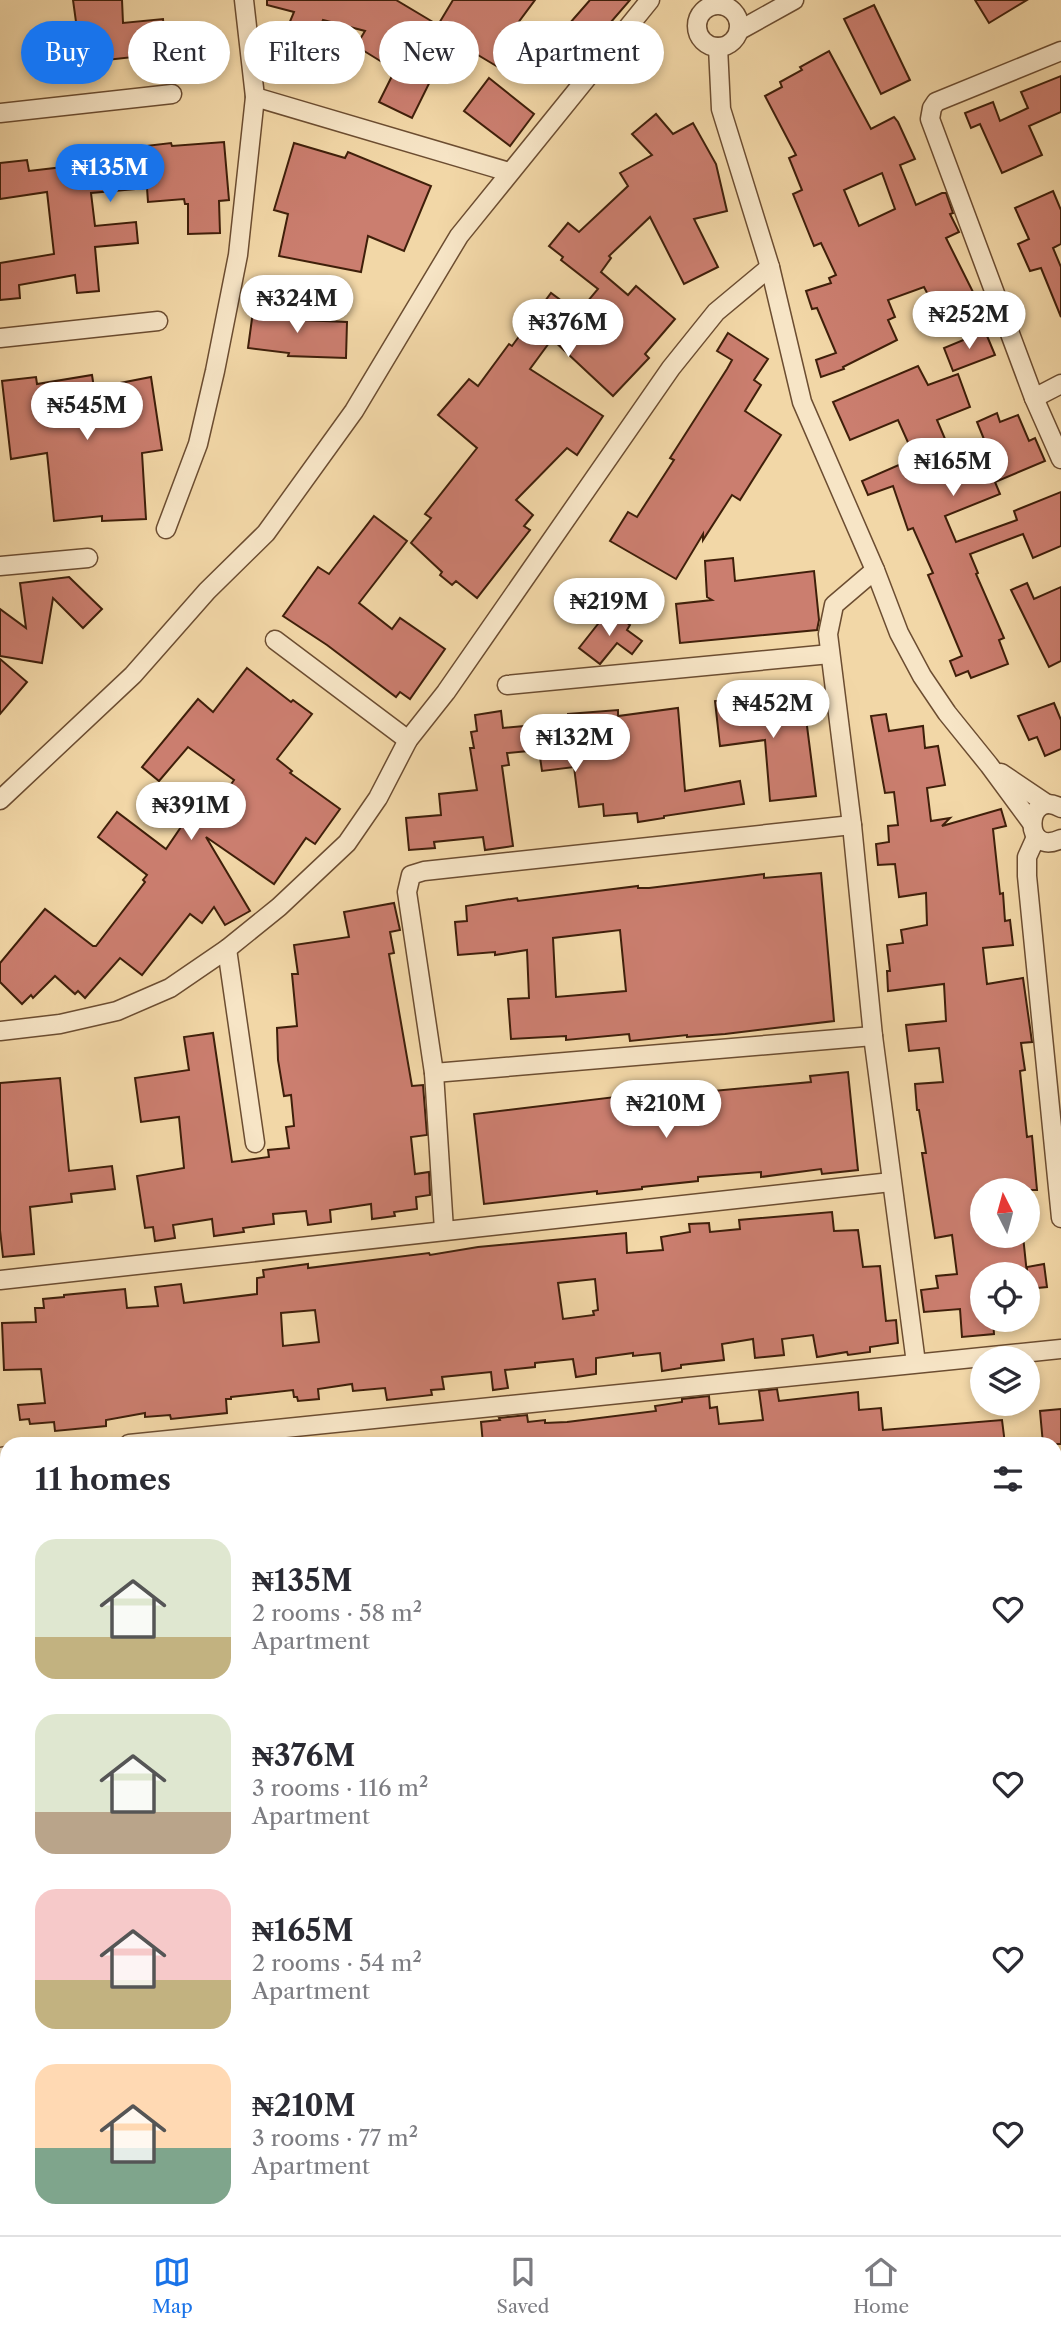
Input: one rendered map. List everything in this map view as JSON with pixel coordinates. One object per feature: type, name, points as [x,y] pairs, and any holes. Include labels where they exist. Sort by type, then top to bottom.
[{"type":"street","points":[[166,529],[198,444],[239,254],[255,97],[244,0]]},
{"type":"street","points":[[0,800],[134,675],[207,591],[266,533],[354,411],[459,236],[650,0]]},
{"type":"street","points":[[740,30],[740,23],[733,10],[710,3],[697,22],[699,36],[710,46],[718,47],[732,43],[740,30],[794,0]]},
{"type":"street","points":[[718,47],[722,109],[770,267],[802,402],[875,570],[899,633],[922,676],[947,713],[1048,838]]},
{"type":"street","points":[[1061,51],[936,102],[930,120],[1034,398],[1061,459]]},
{"type":"street","points":[[0,113],[172,94]]},
{"type":"street","points":[[255,97],[509,172]]},
{"type":"street","points":[[0,1031],[60,1024],[117,1011],[170,988],[227,949],[279,907],[347,843],[378,798],[408,740],[446,692],[671,368],[716,312],[770,267]]},
{"type":"street","points":[[0,338],[158,321]]},
{"type":"street","points":[[1034,398],[1061,384]]},
{"type":"street","points":[[0,566],[88,558]]},
{"type":"street","points":[[875,570],[834,605],[828,634],[852,825],[873,1036],[916,1363]]},
{"type":"street","points":[[275,640],[408,740]]},
{"type":"street","points":[[507,685],[831,654]]},
{"type":"street","points":[[989,765],[1056,805]]},
{"type":"street","points":[[1048,838],[1033,814],[1039,808],[1056,805]]},
{"type":"street","points":[[444,1230],[433,1073],[407,892],[411,875],[424,871],[852,825]]},
{"type":"street","points":[[1048,838],[1027,858],[1027,876],[1061,1219]]},
{"type":"street","points":[[227,949],[255,1143]]},
{"type":"street","points":[[433,1073],[873,1036]]},
{"type":"street","points":[[0,1280],[891,1182]]},
{"type":"street","points":[[197,1437],[1061,1349]]},
{"type":"building","points":[[73,0],[122,0],[123,23],[128,22],[128,58],[114,59],[114,21],[76,21]]},
{"type":"building","points":[[267,0],[396,0],[431,21],[379,21],[379,60],[365,52],[365,21],[290,21],[294,12],[267,5]]},
{"type":"building","points":[[453,0],[535,0],[519,21],[493,21],[493,64],[479,56],[479,21],[440,21]]},
{"type":"building","points":[[590,0],[630,0],[612,21],[572,21]]},
{"type":"building","points":[[975,0],[1027,0],[989,23]]},
{"type":"building","points":[[874,5],[910,80],[881,94],[844,19]]},
{"type":"building","points":[[829,51],[871,129],[894,117],[898,122],[915,159],[900,165],[916,205],[946,193],[953,213],[950,214],[959,232],[946,238],[977,300],[940,318],[924,287],[888,300],[895,317],[888,320],[897,340],[843,367],[844,369],[821,377],[816,360],[836,353],[817,308],[812,309],[806,291],[831,283],[829,278],[836,275],[821,243],[814,246],[793,194],[802,190],[789,158],[796,155],[765,96],[782,87],[780,82],[802,70],[800,67]],"holes":[[[882,173],[895,209],[859,226],[844,190]]]},
{"type":"building","points":[[1061,76],[1061,112],[1029,126],[1042,155],[1002,173],[980,124],[971,128],[965,113],[993,102],[1000,121],[1028,108],[1021,92]]},
{"type":"building","points":[[489,78],[493,84],[534,114],[510,146],[464,111]]},
{"type":"building","points":[[388,84],[429,84],[412,118],[379,102]]},
{"type":"building","points":[[656,114],[673,134],[693,123],[716,164],[727,211],[694,219],[718,267],[684,284],[650,217],[609,256],[611,258],[601,272],[628,295],[636,286],[675,319],[645,354],[649,358],[613,396],[552,339],[530,369],[603,416],[577,455],[567,448],[516,500],[533,515],[524,526],[530,530],[477,598],[456,581],[452,585],[440,575],[442,572],[411,543],[431,518],[425,514],[477,448],[438,415],[469,379],[478,386],[551,293],[578,313],[598,289],[561,260],[563,257],[549,246],[568,223],[579,232],[628,186],[620,173],[652,155],[632,134]]},
{"type":"building","points":[[224,142],[229,200],[219,201],[220,233],[188,234],[188,204],[185,204],[184,199],[148,202],[147,188],[91,193],[95,226],[136,222],[138,243],[95,247],[99,291],[77,293],[75,275],[19,285],[20,298],[0,300],[0,263],[54,254],[47,192],[0,199],[0,163],[27,160],[29,171],[63,167],[62,156],[171,143],[172,146]]},
{"type":"building","points":[[294,143],[345,158],[348,152],[431,186],[404,251],[368,236],[361,272],[279,256],[288,214],[274,210]]},
{"type":"building","points":[[1053,191],[1061,210],[1061,244],[1053,248],[1061,267],[1061,317],[1041,268],[1030,271],[1018,244],[1029,239],[1015,208]]},
{"type":"building","points":[[254,304],[279,308],[278,319],[347,322],[346,358],[288,356],[289,353],[248,348]]},
{"type":"building","points":[[985,331],[995,355],[953,371],[944,348]]},
{"type":"building","points":[[728,333],[768,359],[754,380],[761,385],[745,411],[781,435],[740,500],[732,495],[703,540],[703,534],[676,579],[610,541],[628,512],[637,517],[674,460],[670,458],[727,369],[732,360],[717,351]]},
{"type":"building","points":[[918,366],[928,385],[958,374],[970,407],[937,420],[959,472],[992,459],[977,422],[997,413],[1000,422],[1018,415],[1029,441],[1035,438],[1045,461],[995,482],[1000,494],[945,516],[956,542],[1017,520],[1014,511],[1061,492],[1061,546],[1033,558],[1023,534],[970,554],[1004,638],[999,640],[1008,664],[971,678],[968,671],[956,676],[950,661],[962,656],[928,575],[933,573],[913,528],[908,530],[893,486],[868,495],[862,481],[915,458],[898,420],[850,440],[833,402]]},
{"type":"building","points":[[92,375],[94,388],[151,377],[162,450],[142,453],[146,519],[102,521],[102,516],[54,521],[47,453],[11,459],[2,381],[36,377],[37,384]]},
{"type":"building","points":[[374,516],[407,541],[359,603],[392,629],[400,618],[445,649],[410,699],[400,692],[396,697],[283,616],[318,567],[329,574]]},
{"type":"building","points":[[733,558],[735,581],[814,571],[819,620],[817,630],[680,643],[676,604],[712,600],[707,597],[705,561]]},
{"type":"building","points":[[69,577],[102,609],[83,628],[53,598],[42,663],[0,656],[0,609],[26,628],[20,583]]},
{"type":"building","points":[[1027,583],[1034,599],[1061,587],[1061,661],[1049,667],[1011,590]]},
{"type":"building","points":[[609,610],[630,625],[627,630],[642,641],[632,654],[617,643],[600,664],[579,648]]},
{"type":"building","points":[[0,659],[27,682],[0,714]]},
{"type":"building","points":[[247,668],[291,702],[293,700],[312,714],[277,759],[292,771],[290,773],[340,809],[315,844],[306,838],[274,884],[206,837],[250,911],[225,925],[214,907],[202,923],[190,914],[142,975],[120,958],[85,998],[78,991],[75,994],[55,976],[33,998],[31,995],[22,1004],[0,982],[0,963],[45,909],[96,946],[145,882],[143,880],[147,875],[98,837],[117,812],[166,849],[183,824],[152,802],[163,787],[207,819],[234,780],[188,747],[159,781],[142,767],[198,699],[213,712]]},
{"type":"building","points":[[803,695],[816,796],[770,801],[765,740],[720,746],[715,701],[748,697],[748,702]]},
{"type":"building","points":[[1054,703],[1061,720],[1061,749],[1045,756],[1037,737],[1029,740],[1018,716]]},
{"type":"building","points":[[678,708],[685,791],[740,781],[744,804],[638,822],[637,813],[604,816],[603,804],[579,807],[574,767],[542,771],[539,750],[507,753],[509,765],[502,766],[513,846],[485,850],[483,837],[434,842],[435,848],[409,850],[406,818],[441,815],[439,794],[477,790],[470,748],[474,748],[471,732],[477,731],[475,715],[501,711],[503,728],[568,722],[568,714],[618,710],[618,716]]},
{"type":"building","points":[[886,714],[889,731],[923,726],[925,748],[938,746],[945,785],[927,788],[931,821],[950,818],[942,826],[1001,809],[1006,826],[993,829],[1000,894],[1003,893],[1005,921],[1010,920],[1013,945],[983,948],[987,984],[1023,978],[1032,1042],[1021,1043],[1025,1070],[1020,1071],[1027,1137],[1032,1136],[1036,1178],[970,1178],[970,1248],[1024,1248],[1026,1262],[970,1262],[970,1332],[994,1334],[962,1337],[960,1309],[924,1312],[921,1290],[938,1288],[936,1276],[957,1274],[952,1235],[935,1238],[922,1153],[926,1153],[917,1110],[915,1084],[943,1082],[939,1048],[909,1051],[906,1025],[946,1021],[944,984],[888,991],[887,971],[890,971],[887,945],[903,943],[901,930],[927,925],[926,893],[899,897],[895,864],[878,865],[876,844],[889,842],[888,826],[898,825],[894,792],[885,793],[871,716]]},
{"type":"building","points":[[821,873],[834,1021],[725,1034],[630,1041],[629,1034],[566,1040],[566,1036],[511,1039],[508,999],[529,998],[527,950],[495,955],[495,952],[458,955],[455,922],[467,921],[466,906],[517,898],[518,901],[764,874],[764,878]],"holes":[[[620,930],[626,991],[556,997],[553,938]]]},
{"type":"building","points":[[394,903],[400,930],[390,932],[394,953],[389,954],[412,1086],[423,1085],[427,1135],[411,1137],[415,1174],[429,1172],[430,1195],[416,1197],[417,1209],[394,1212],[395,1216],[372,1219],[371,1204],[330,1210],[331,1222],[308,1225],[306,1211],[273,1214],[274,1224],[243,1228],[244,1232],[214,1236],[212,1219],[173,1225],[175,1238],[155,1241],[153,1227],[145,1228],[137,1176],[184,1168],[179,1117],[141,1122],[135,1078],[189,1070],[184,1037],[213,1033],[232,1162],[269,1157],[268,1150],[289,1148],[286,1127],[294,1126],[291,1095],[284,1096],[278,1060],[277,1028],[297,1026],[292,974],[298,974],[294,945],[349,937],[344,912]]},
{"type":"building","points":[[848,1072],[858,1170],[822,1174],[821,1169],[761,1177],[761,1172],[698,1177],[698,1181],[642,1189],[597,1194],[597,1191],[484,1204],[474,1114],[615,1097],[616,1100],[811,1082],[810,1076]]},
{"type":"building","points":[[60,1078],[69,1171],[112,1166],[115,1189],[71,1194],[72,1202],[30,1207],[34,1254],[3,1257],[0,1230],[0,1083]]},
{"type":"building","points":[[832,1212],[834,1231],[858,1230],[863,1267],[880,1266],[886,1321],[896,1320],[898,1343],[870,1347],[870,1352],[848,1355],[847,1352],[817,1357],[813,1335],[782,1339],[784,1355],[755,1358],[753,1339],[722,1344],[724,1360],[681,1365],[681,1368],[662,1371],[660,1353],[633,1356],[633,1353],[596,1358],[596,1374],[576,1377],[573,1359],[535,1363],[535,1367],[505,1370],[508,1388],[493,1390],[491,1372],[442,1377],[444,1389],[431,1390],[432,1395],[387,1400],[385,1388],[353,1391],[352,1384],[318,1389],[319,1399],[298,1401],[293,1390],[231,1397],[226,1399],[227,1413],[171,1419],[170,1415],[145,1417],[145,1413],[106,1420],[106,1426],[55,1431],[54,1422],[30,1424],[29,1419],[20,1420],[18,1405],[45,1403],[41,1369],[4,1370],[2,1323],[36,1322],[35,1308],[44,1308],[43,1299],[125,1289],[127,1308],[158,1306],[155,1287],[181,1284],[184,1303],[257,1294],[257,1278],[264,1277],[263,1270],[308,1264],[308,1268],[478,1247],[626,1233],[627,1253],[663,1250],[661,1237],[690,1232],[689,1224],[709,1223],[710,1232],[740,1229],[739,1220]],"holes":[[[595,1279],[598,1310],[593,1311],[594,1315],[563,1319],[558,1283]],[[315,1310],[319,1342],[283,1346],[281,1313]]]},
{"type":"building","points":[[1044,1264],[1047,1287],[1040,1288],[1040,1265]]},
{"type":"building","points":[[777,1389],[779,1401],[858,1392],[859,1410],[881,1408],[883,1430],[1002,1420],[1004,1437],[482,1437],[481,1422],[500,1420],[499,1418],[527,1415],[528,1422],[567,1422],[656,1411],[655,1406],[709,1396],[710,1408],[717,1407],[719,1424],[763,1420],[759,1391]]},
{"type":"building","points":[[1061,1409],[1061,1437],[1042,1437],[1040,1411]]}]
